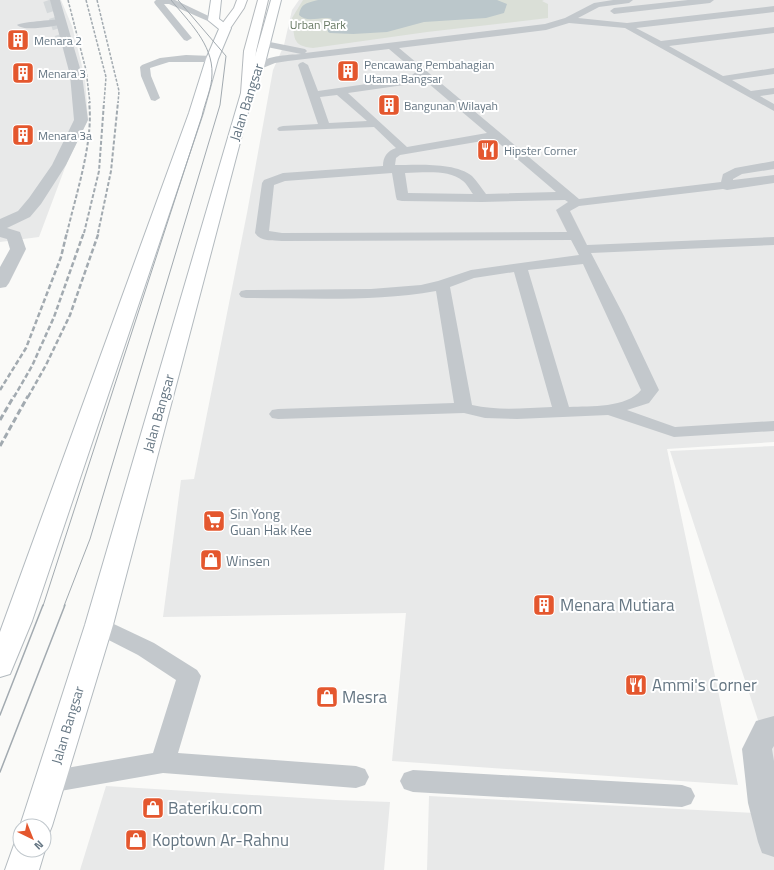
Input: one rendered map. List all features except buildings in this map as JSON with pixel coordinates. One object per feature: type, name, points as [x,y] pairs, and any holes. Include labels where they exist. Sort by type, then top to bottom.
[{"type":"main road","points":[[216,0],[213,20],[225,28]]},
{"type":"main road","points":[[0,666],[18,621],[191,128],[212,59],[225,28],[239,8],[242,0]]},
{"type":"main road","points":[[247,93],[250,51],[263,0]]},
{"type":"main road","name":"Jalan Bangsar","points":[[38,818],[99,625],[247,93],[258,67],[276,0]]},
{"type":"main road","points":[[22,870],[26,858]]},
{"type":"street","points":[[0,224],[6,223],[24,214],[35,201],[60,165],[81,120],[76,75],[55,0]]},
{"type":"street","points":[[0,231],[14,236],[18,249],[0,284]]},
{"type":"street","points":[[774,728],[767,730],[757,749],[764,803],[774,842]]},
{"type":"lane","points":[[187,38],[158,2],[169,0],[213,20]]},
{"type":"lane","points":[[556,25],[597,5],[629,0]]},
{"type":"lane","points":[[583,12],[609,12],[710,0]]},
{"type":"lane","points":[[568,20],[627,26],[774,8]]},
{"type":"lane","points":[[21,25],[40,25],[61,22]]},
{"type":"lane","points":[[258,67],[281,59],[556,25],[564,25],[576,30]]},
{"type":"lane","points":[[627,26],[774,108]]},
{"type":"lane","points":[[659,44],[774,30]]},
{"type":"lane","points":[[265,44],[298,51],[340,52]]},
{"type":"lane","points":[[391,46],[572,200]]},
{"type":"lane","points":[[155,98],[146,76],[145,67],[152,63],[164,60],[212,59]]},
{"type":"lane","points":[[303,65],[325,126]]},
{"type":"lane","points":[[721,78],[774,71]]},
{"type":"lane","points":[[313,95],[411,81],[423,72]]},
{"type":"lane","points":[[339,91],[375,124],[385,130],[403,149]]},
{"type":"lane","points":[[749,94],[774,91]]},
{"type":"lane","points":[[283,129],[375,124]]},
{"type":"lane","points":[[496,135],[403,149],[390,155],[388,159],[394,169],[402,197],[572,200],[727,186],[774,180]]},
{"type":"lane","points":[[727,186],[727,177],[739,171],[774,165]]},
{"type":"lane","points":[[482,198],[468,179],[455,172],[432,169],[394,169],[305,174],[283,177],[274,179],[268,183],[262,233],[267,236],[282,238],[577,236]]},
{"type":"lane","points":[[278,414],[464,408],[485,413],[562,413],[609,410],[643,399],[650,390],[616,316],[563,210],[572,200]]},
{"type":"lane","points":[[246,294],[371,293],[421,289],[442,285],[472,274],[562,260],[585,254],[774,241]]},
{"type":"lane","points":[[520,267],[562,413]]},
{"type":"lane","points":[[442,285],[464,408]]},
{"type":"lane","points":[[609,410],[674,432],[774,426]]},
{"type":"lane","points":[[99,625],[146,649],[189,676],[163,762]]},
{"type":"lane","points":[[49,782],[163,762],[356,777]]},
{"type":"lane","points":[[413,781],[682,796]]},
{"type":"shaded area","points":[[0,0],[61,0],[72,26],[85,78],[88,119],[66,165],[39,237],[0,242]]},
{"type":"shaded area","points":[[299,0],[774,0],[774,442],[667,449],[738,785],[392,761],[406,613],[163,617],[181,480],[194,479],[247,213],[273,70],[284,45],[292,10]]},
{"type":"shaded area","points":[[318,0],[497,0],[507,4],[504,13],[486,18],[424,22],[387,32],[353,34],[328,32],[327,24],[332,19],[307,19],[299,15],[303,6]]},
{"type":"shaded area","points":[[774,446],[774,769],[670,451]]},
{"type":"shaded area","points":[[106,786],[390,802],[384,870],[80,870]]},
{"type":"shaded area","points":[[429,796],[774,814],[774,870],[427,870]]},
{"type":"green space","name":"Urban Park","points":[[303,0],[544,0],[542,1],[548,4],[548,18],[427,32],[313,48],[297,43],[294,35],[292,18]]},
{"type":"tunnel","points":[[49,0],[63,42]]},
{"type":"tram line","points":[[43,606],[202,116],[211,84],[211,63],[204,43],[192,25],[171,0]]},
{"type":"tram line","points":[[64,606],[90,539],[220,105],[226,56],[178,0]]},
{"type":"tram line","points":[[0,715],[43,605]]},
{"type":"tram line","points":[[0,772],[65,605]]},
{"type":"railway","points":[[68,0],[86,70],[90,103]]},
{"type":"railway","points":[[86,0],[106,77],[104,103]]},
{"type":"railway","points":[[97,0],[119,91],[118,103]]},
{"type":"railway","points":[[67,233],[87,150],[90,117],[89,102]]},
{"type":"railway","points":[[84,233],[99,171],[104,102]]},
{"type":"railway","points":[[98,233],[111,171],[118,102]]},
{"type":"railway","points":[[0,390],[26,348],[61,257],[67,232]]},
{"type":"railway","points":[[14,397],[32,366],[54,317],[84,232]]},
{"type":"railway","points":[[28,397],[46,365],[70,315],[99,232]]},
{"type":"railway","points":[[0,420],[14,396]]},
{"type":"railway","points":[[0,446],[28,396]]},
{"type":"place","name":"Menara 2","points":[[18,40]]},
{"type":"place","name":"Pencawang Pembahagian Utama Bangsar","points":[[348,71]]},
{"type":"place","name":"Menara 3","points":[[23,73]]},
{"type":"place","name":"Bangunan Wilayah","points":[[389,105]]},
{"type":"place","name":"Menara 3a","points":[[23,135]]},
{"type":"place","name":"Hipster Corner","points":[[488,150]]},
{"type":"place","name":"Sin Yong Guan Hak Kee","points":[[214,521]]},
{"type":"place","name":"Winsen","points":[[211,560]]},
{"type":"place","name":"Menara Mutiara","points":[[544,605]]},
{"type":"place","name":"Ammi's Corner","points":[[636,685]]},
{"type":"place","name":"Mesra","points":[[327,697]]},
{"type":"place","name":"Bateriku.com","points":[[153,808]]},
{"type":"place","name":"Koptown Ar-Rahnu","points":[[136,840]]}]
